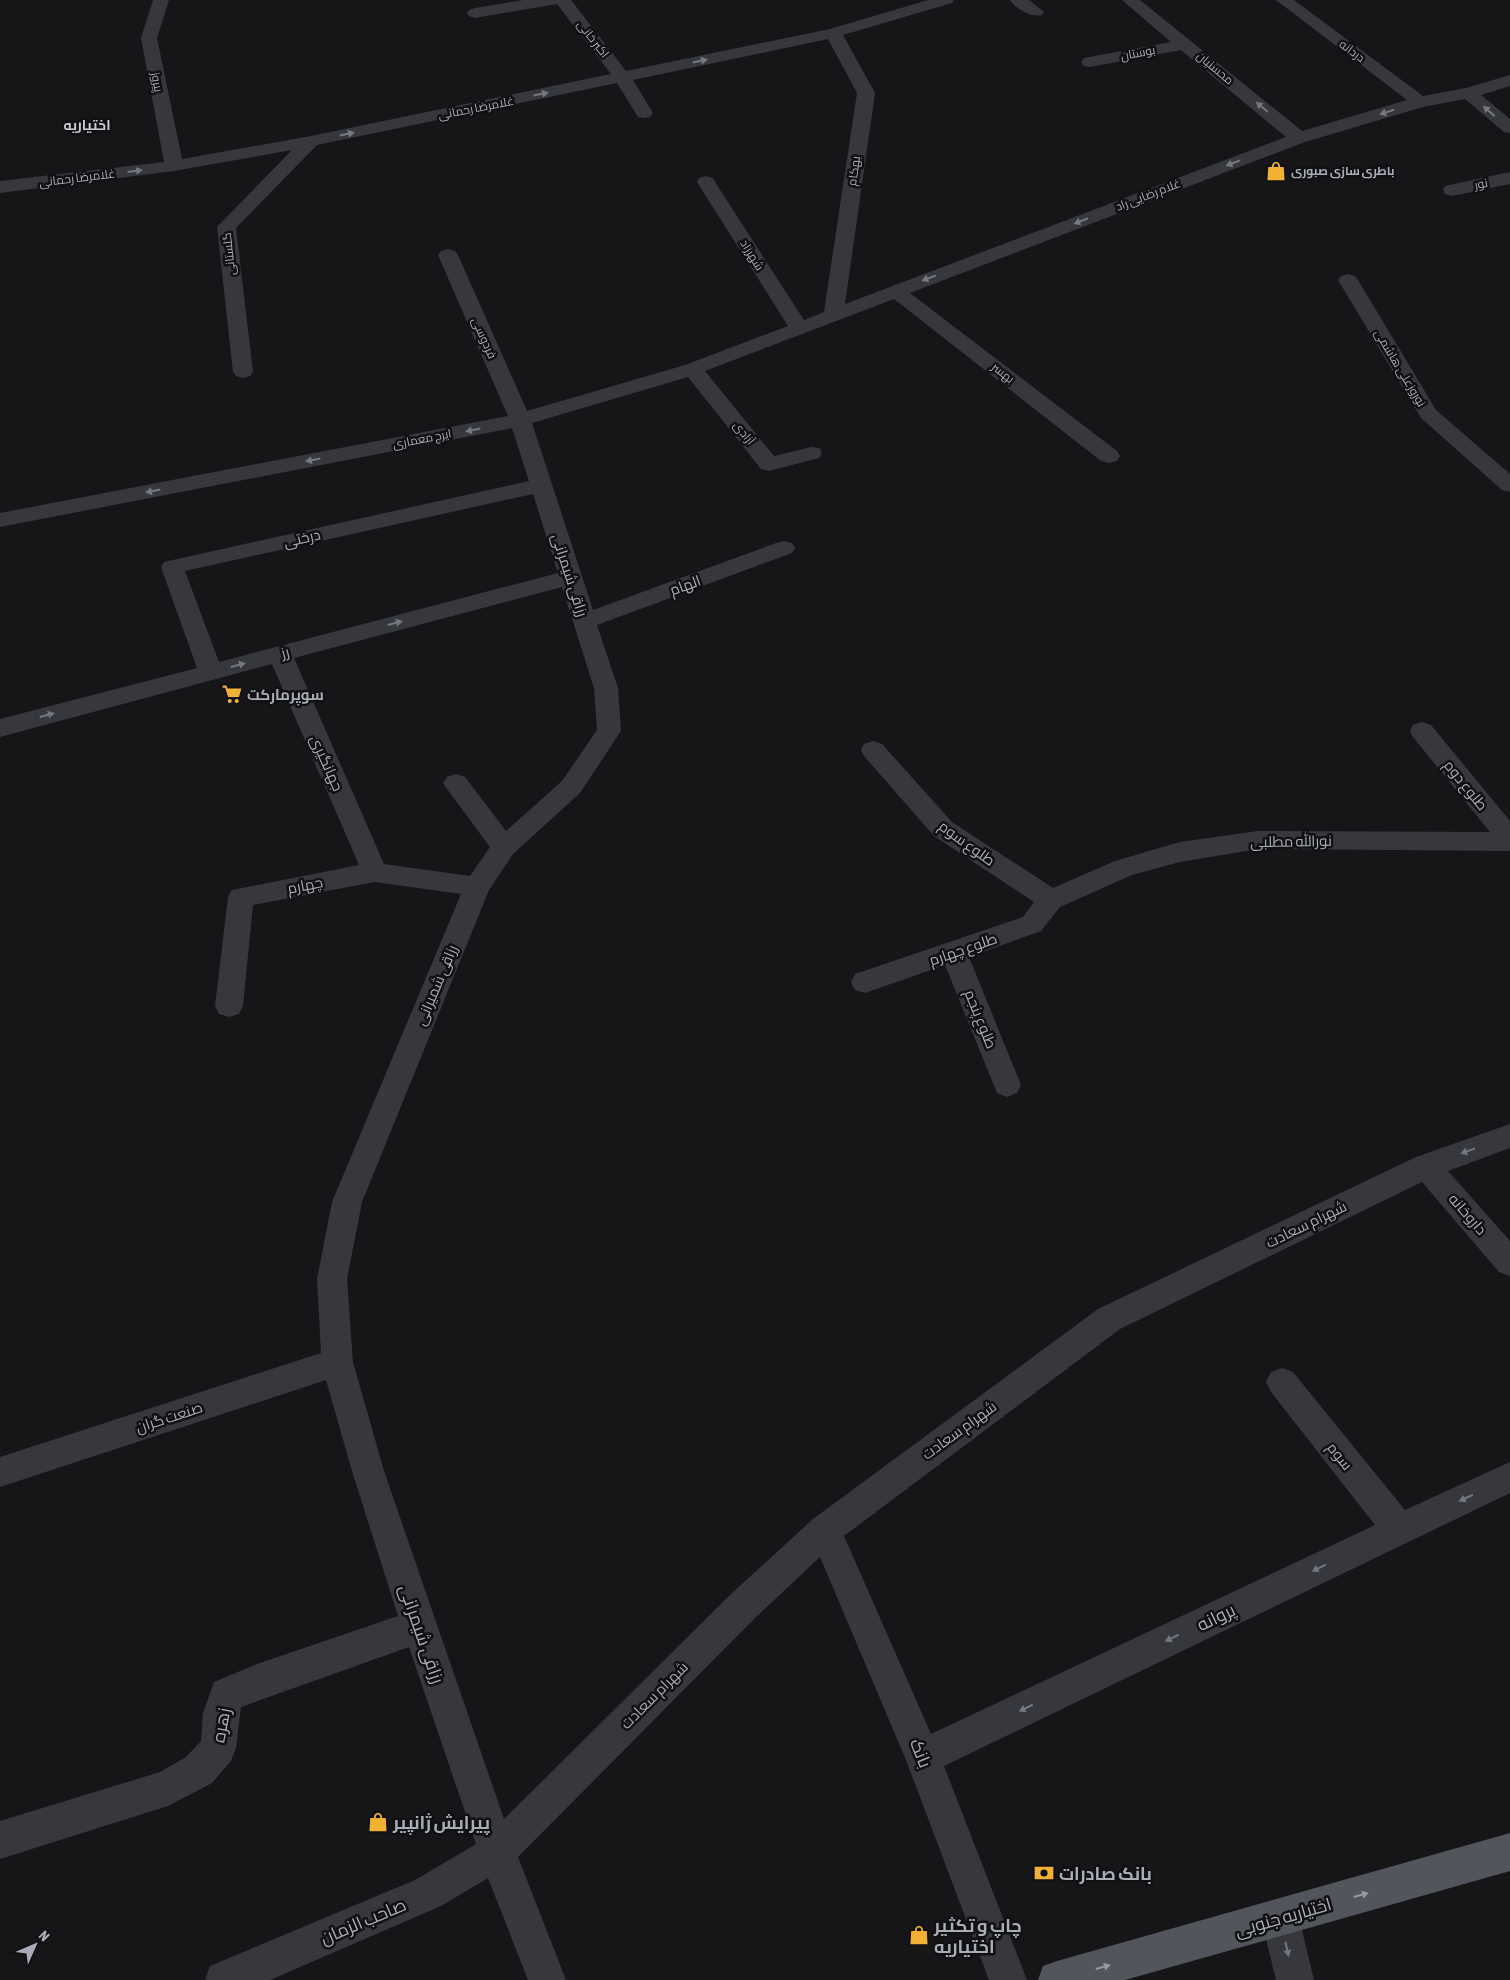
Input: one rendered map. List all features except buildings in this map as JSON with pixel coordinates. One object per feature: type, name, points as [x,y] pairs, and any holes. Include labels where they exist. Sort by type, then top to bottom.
[{"type":"main road","name":"اختیاریه جنوبی","points":[[1056,1980],[1510,1852]]},
{"type":"street","name":"پیروز","points":[[161,0],[149,38],[174,166]]},
{"type":"street","points":[[475,13],[553,0]]},
{"type":"street","name":"اکبر خانی","points":[[562,0],[623,78],[644,113]]},
{"type":"street","name":"غلامرضا رحمانی","points":[[0,187],[174,166],[311,141],[623,78],[833,33],[946,0]]},
{"type":"street","points":[[1018,0],[1036,12]]},
{"type":"street","name":"محسنیان","points":[[1130,0],[1299,138]]},
{"type":"street","name":"دردانه","points":[[1284,0],[1420,102]]},
{"type":"street","name":"بهکام","points":[[833,33],[866,93],[833,315]]},
{"type":"street","name":"بوستان","points":[[1090,62],[1186,44]]},
{"type":"street","name":"غلام رضایی راد","points":[[833,315],[1299,138],[1420,102],[1469,93],[1510,80]]},
{"type":"street","points":[[1469,93],[1510,128]]},
{"type":"street","name":"گلستانی","points":[[243,372],[226,228],[311,141]]},
{"type":"street","name":"نور","points":[[1452,190],[1510,178]]},
{"type":"street","name":"شهرزاد","points":[[706,182],[798,328]]},
{"type":"street","name":"فردوسی","points":[[448,255],[520,420]]},
{"type":"street","name":"نوروزعلی هاشمی","points":[[1348,280],[1428,414],[1510,485]]},
{"type":"street","name":"بهسر","points":[[896,291],[1109,456]]},
{"type":"street","name":"ایرج معماری","points":[[0,520],[520,420],[692,369],[833,315]]},
{"type":"street","name":"آزادی","points":[[692,369],[769,464],[810,453]]},
{"type":"street","name":"رزاقی شیمرانی","points":[[520,420],[606,688],[609,731]]},
{"type":"street","name":"درختی","points":[[210,672],[172,567],[541,485]]},
{"type":"street","name":"الهام","points":[[585,621],[784,548]]},
{"type":"street","name":"رز","points":[[0,728],[570,577]]},
{"type":"street","name":"جهانگیری","points":[[280,654],[375,872]]},
{"type":"street","name":"رزاقی شمیرانی","points":[[332,1279],[347,1202],[478,887],[504,847],[571,787],[609,731]]},
{"type":"street","name":"طلوع دوم","points":[[1422,731],[1510,841]]},
{"type":"street","name":"طلوع سوم","points":[[873,750],[943,828],[1051,900]]},
{"type":"street","points":[[456,783],[504,847]]},
{"type":"street","name":"نورالله مطلبی","points":[[1051,900],[1124,868],[1180,852],[1258,840],[1510,841]]},
{"type":"street","name":"چهارم","points":[[228,1006],[241,897],[375,872],[478,887]]},
{"type":"street","name":"طلوع چهارم","points":[[865,982],[954,953],[1032,924],[1051,900]]},
{"type":"street","name":"طلوع پنجم","points":[[954,953],[1007,1085]]},
{"type":"street","name":"شهرام سعادت","points":[[497,1852],[743,1606],[824,1530],[1110,1319],[1426,1166],[1510,1136]]},
{"type":"street","name":"داروخانه","points":[[1426,1166],[1510,1263]]},
{"type":"street","name":"رزاقی شیمرانی","points":[[332,1279],[337,1362],[368,1471],[418,1626],[497,1852],[547,1980]]},
{"type":"street","name":"صنعت گران","points":[[0,1472],[337,1362]]},
{"type":"street","name":"سوم","points":[[1282,1382],[1399,1530]]},
{"type":"street","name":"پروانه","points":[[923,1757],[1510,1477]]},
{"type":"street","name":"بانک","points":[[824,1530],[923,1757],[1008,1980]]},
{"type":"street","name":"زهره","points":[[0,1840],[168,1788],[199,1770],[218,1748],[221,1713],[227,1695],[256,1682],[418,1626]]},
{"type":"street","name":"صاحب الزمان","points":[[224,1980],[428,1893],[497,1852]]},
{"type":"street","points":[[1280,1918],[1294,1980]]},
{"type":"place","name":"باطری سازی صبوری","points":[[1276,171]]},
{"type":"place","name":"سوپرمارکت","points":[[232,694]]},
{"type":"place","name":"پیرایش ژانپیر","points":[[378,1822]]},
{"type":"place","name":"بانک صادرات","points":[[1044,1873]]},
{"type":"place","name":"چاپ و تکثیر اختیاریه","points":[[919,1935]]},
{"type":"district","name":"اختیاریه","points":[[87,125]]}]
